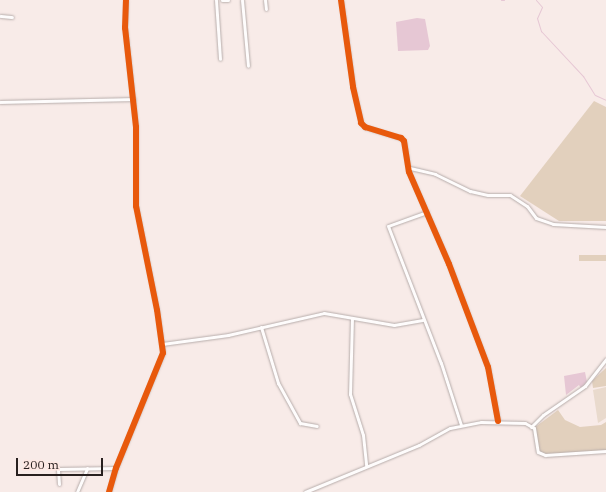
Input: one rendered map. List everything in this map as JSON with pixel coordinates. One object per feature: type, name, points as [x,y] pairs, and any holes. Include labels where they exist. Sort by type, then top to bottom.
[{"type":"street","points":[[109,492],[116,468],[161,360],[162,344],[136,206],[135,168],[137,146],[134,99],[125,28],[126,0],[130,0]]},
{"type":"street","points":[[216,0],[220,59]]},
{"type":"street","points":[[222,0],[228,0]]},
{"type":"street","points":[[242,0],[248,66]]},
{"type":"street","points":[[265,0],[266,8]]},
{"type":"street","points":[[341,0],[353,87],[361,123],[365,127],[401,138],[404,141],[406,161],[488,367],[498,421]]},
{"type":"street","points":[[0,16],[12,17]]},
{"type":"street","points":[[0,102],[134,99]]},
{"type":"street","points":[[410,168],[435,174],[470,191],[488,195],[510,195],[527,206],[536,218],[553,224],[606,227]]},
{"type":"street","points":[[427,212],[388,226],[423,320],[441,363],[461,425]]},
{"type":"street","points":[[162,344],[208,339],[324,313],[394,325],[423,320]]},
{"type":"street","points":[[352,318],[350,394],[363,434],[366,466]]},
{"type":"street","points":[[261,327],[278,383],[300,423],[317,426]]},
{"type":"street","points":[[531,427],[543,414],[585,386],[606,359]]},
{"type":"street","points":[[305,492],[366,466],[419,446],[450,428],[461,425],[498,421],[525,423],[534,428],[538,452],[545,455],[606,451]]},
{"type":"street","points":[[77,492],[87,468]]},
{"type":"street","points":[[59,484],[58,469],[116,468]]},
{"type":"shaded area","points":[[417,18],[425,19],[430,46],[428,50],[398,51],[396,22]]},
{"type":"shaded area","points":[[594,101],[606,107],[606,221],[559,221],[520,196]]},
{"type":"shaded area","points":[[579,255],[606,255],[606,261],[579,261]]},
{"type":"shaded area","points":[[606,368],[606,386],[593,388],[592,381]]},
{"type":"shaded area","points":[[585,372],[587,382],[581,388],[579,385],[566,395],[564,376]]},
{"type":"shaded area","points":[[606,387],[606,418],[598,423],[593,390]]},
{"type":"shaded area","points":[[558,410],[565,420],[580,427],[601,425],[606,422],[606,451],[545,455],[538,452],[534,428]]},
{"type":"waterway","points":[[536,0],[542,7],[537,18],[541,31],[583,76],[595,95],[606,100]]},
{"type":"cycle path","points":[[109,492],[116,468],[163,353],[157,310],[136,206],[136,127],[125,28],[126,0]]},
{"type":"cycle path","points":[[341,0],[353,87],[361,123],[365,127],[401,138],[404,141],[409,172],[449,264],[488,367],[498,421]]}]
